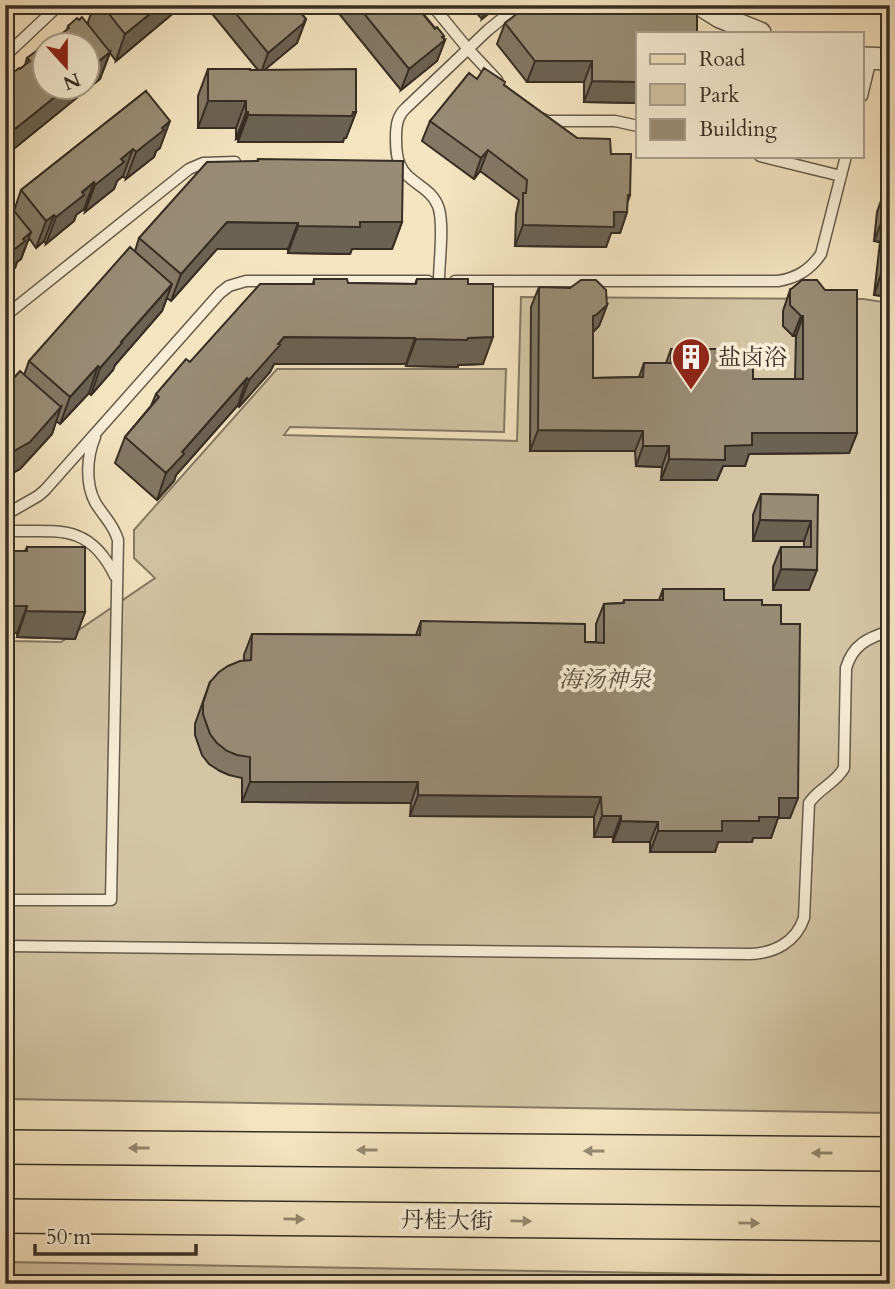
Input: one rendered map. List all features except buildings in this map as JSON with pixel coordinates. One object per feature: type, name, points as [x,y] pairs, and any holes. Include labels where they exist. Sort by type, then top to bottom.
[{"type":"main road","points":[[5,1147],[890,1154]]},
{"type":"main road","name":"丹桂大街","points":[[5,1216],[890,1224]]},
{"type":"street","points":[[701,5],[720,17],[758,32]]},
{"type":"lane","points":[[5,56],[59,5]]},
{"type":"lane","points":[[432,5],[504,87]]},
{"type":"lane","points":[[439,281],[438,207],[433,197],[404,171],[399,163],[396,131],[401,113],[519,5]]},
{"type":"lane","points":[[864,90],[874,59]]},
{"type":"lane","points":[[527,112],[548,121],[615,121],[636,126]]},
{"type":"lane","points":[[768,158],[841,176]]},
{"type":"lane","points":[[5,515],[38,496],[229,286],[246,281],[792,279],[809,268],[821,254],[846,158]]},
{"type":"lane","points":[[5,316],[189,169],[203,163],[246,162]]},
{"type":"lane","points":[[385,163],[399,163]]},
{"type":"lane","points":[[5,900],[111,900],[118,540],[114,527],[95,502],[89,484],[88,464],[97,431]]},
{"type":"lane","points":[[5,531],[65,532],[85,538],[100,551],[117,580]]},
{"type":"lane","points":[[5,946],[736,954],[772,951],[792,938],[801,928],[804,918],[809,803],[815,795],[836,780],[844,768],[846,668],[849,659],[863,641],[890,631]]},
{"type":"green space","name":"海汤神泉","points":[[521,297],[863,299],[890,303],[890,1113],[5,1099],[5,636],[14,636],[14,641],[61,642],[155,578],[134,558],[134,530],[277,369],[506,369],[504,432],[290,427],[284,435],[517,441]]},
{"type":"green space","points":[[5,1262],[890,1277],[890,1284],[5,1284]]},
{"type":"place","name":"盐卤浴","points":[[691,391]]}]
